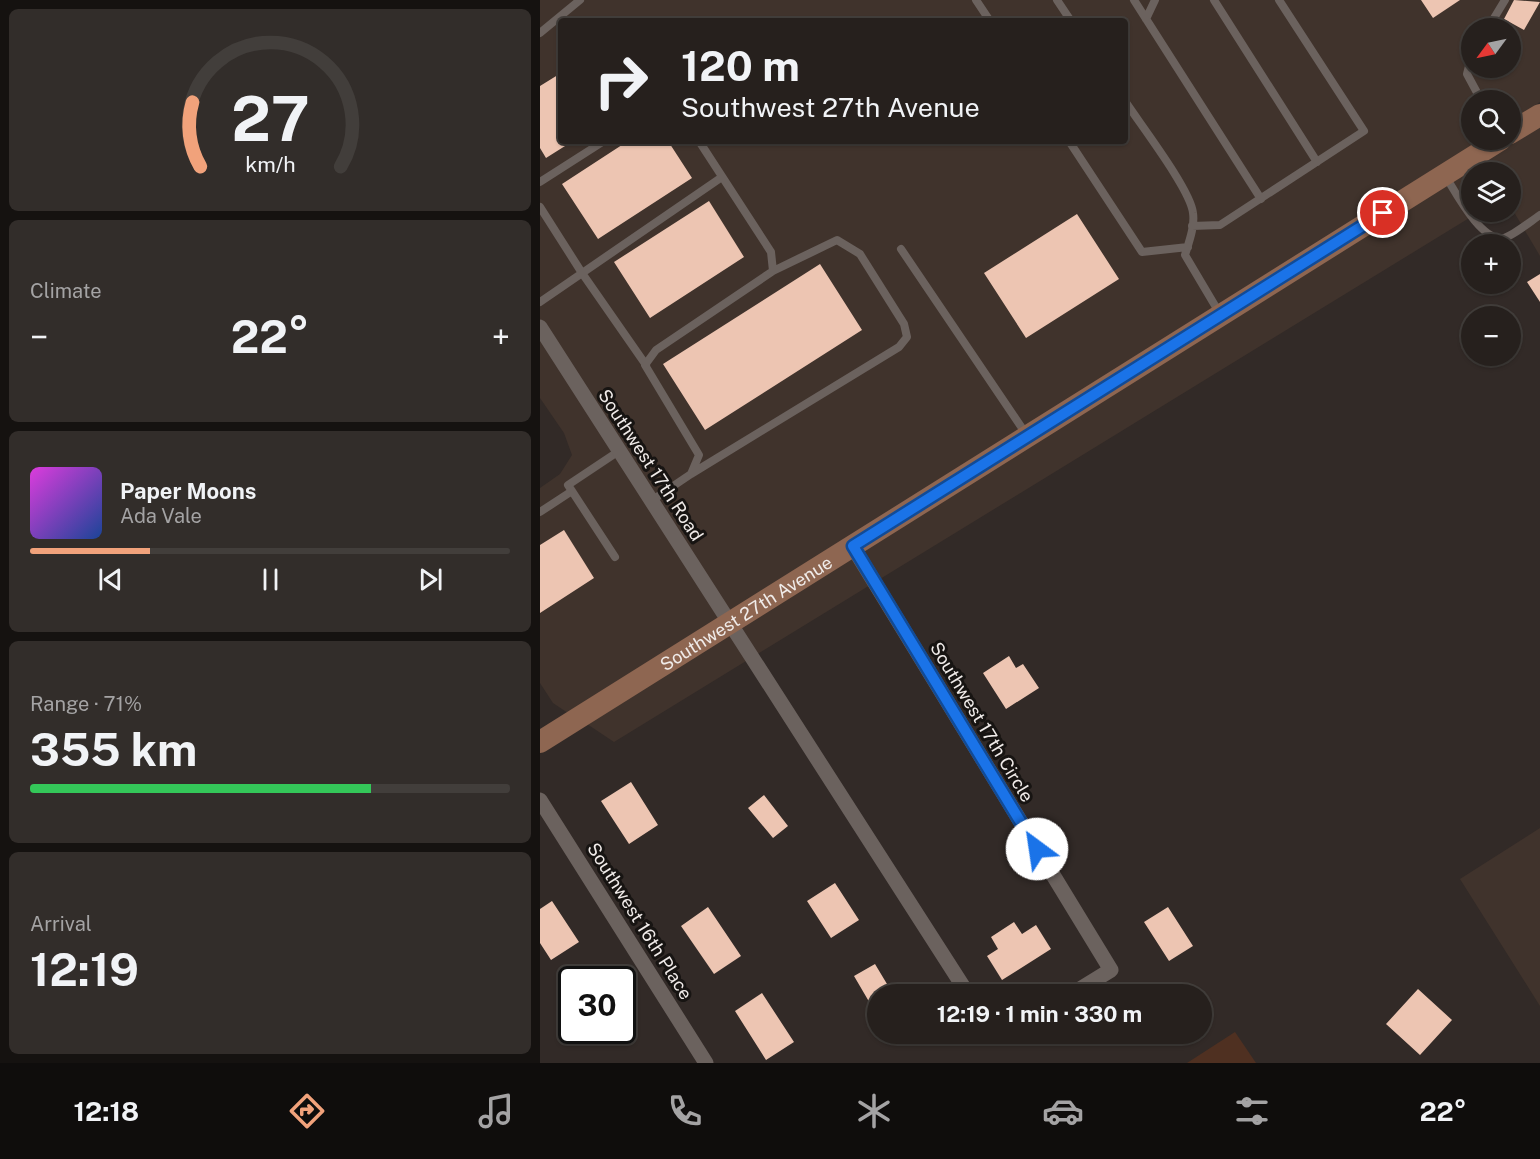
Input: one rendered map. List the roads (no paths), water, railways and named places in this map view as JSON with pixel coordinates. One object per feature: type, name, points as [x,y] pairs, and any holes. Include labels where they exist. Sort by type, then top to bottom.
[{"type":"main road","points":[[1521,126],[1540,115]]},
{"type":"main road","name":"Southwest 27th Avenue","points":[[540,742],[1484,150]]},
{"type":"street","name":"Southwest 17th Road","points":[[540,327],[729,624]]},
{"type":"street","name":"Southwest 17th Circle","points":[[853,546],[1111,970],[1088,984]]},
{"type":"street","points":[[729,624],[962,984]]},
{"type":"street","name":"Southwest 16th Place","points":[[540,800],[706,1063]]},
{"type":"lane","points":[[558,18],[580,0]]},
{"type":"lane","points":[[976,0],[988,18]]},
{"type":"lane","points":[[1057,0],[1069,18]]},
{"type":"lane","points":[[1134,0],[1261,199]]},
{"type":"lane","points":[[1146,19],[1155,0]]},
{"type":"lane","points":[[1214,0],[1317,162]]},
{"type":"lane","points":[[1192,226],[1220,225],[1364,130],[1279,0]]},
{"type":"lane","points":[[1494,18],[1506,0]]},
{"type":"lane","points":[[540,33],[558,18]]},
{"type":"lane","points":[[1128,105],[1185,190],[1193,213],[1185,255],[1221,315]]},
{"type":"lane","points":[[540,182],[599,144]]},
{"type":"lane","points":[[701,144],[771,252],[773,271]]},
{"type":"lane","points":[[1071,144],[1142,252],[1188,247]]},
{"type":"lane","points":[[1444,175],[1479,226],[1491,236],[1504,238],[1540,216]]},
{"type":"lane","points":[[540,302],[722,177]]},
{"type":"lane","points":[[540,207],[582,273],[646,364],[699,455],[691,474]]},
{"type":"lane","points":[[646,364],[656,350],[773,271],[837,240],[860,254],[904,324],[907,337],[899,347],[691,474],[651,501]]},
{"type":"lane","points":[[901,249],[1028,437]]},
{"type":"lane","points":[[615,557],[568,485],[619,451]]},
{"type":"lane","points":[[540,512],[572,491]]}]
